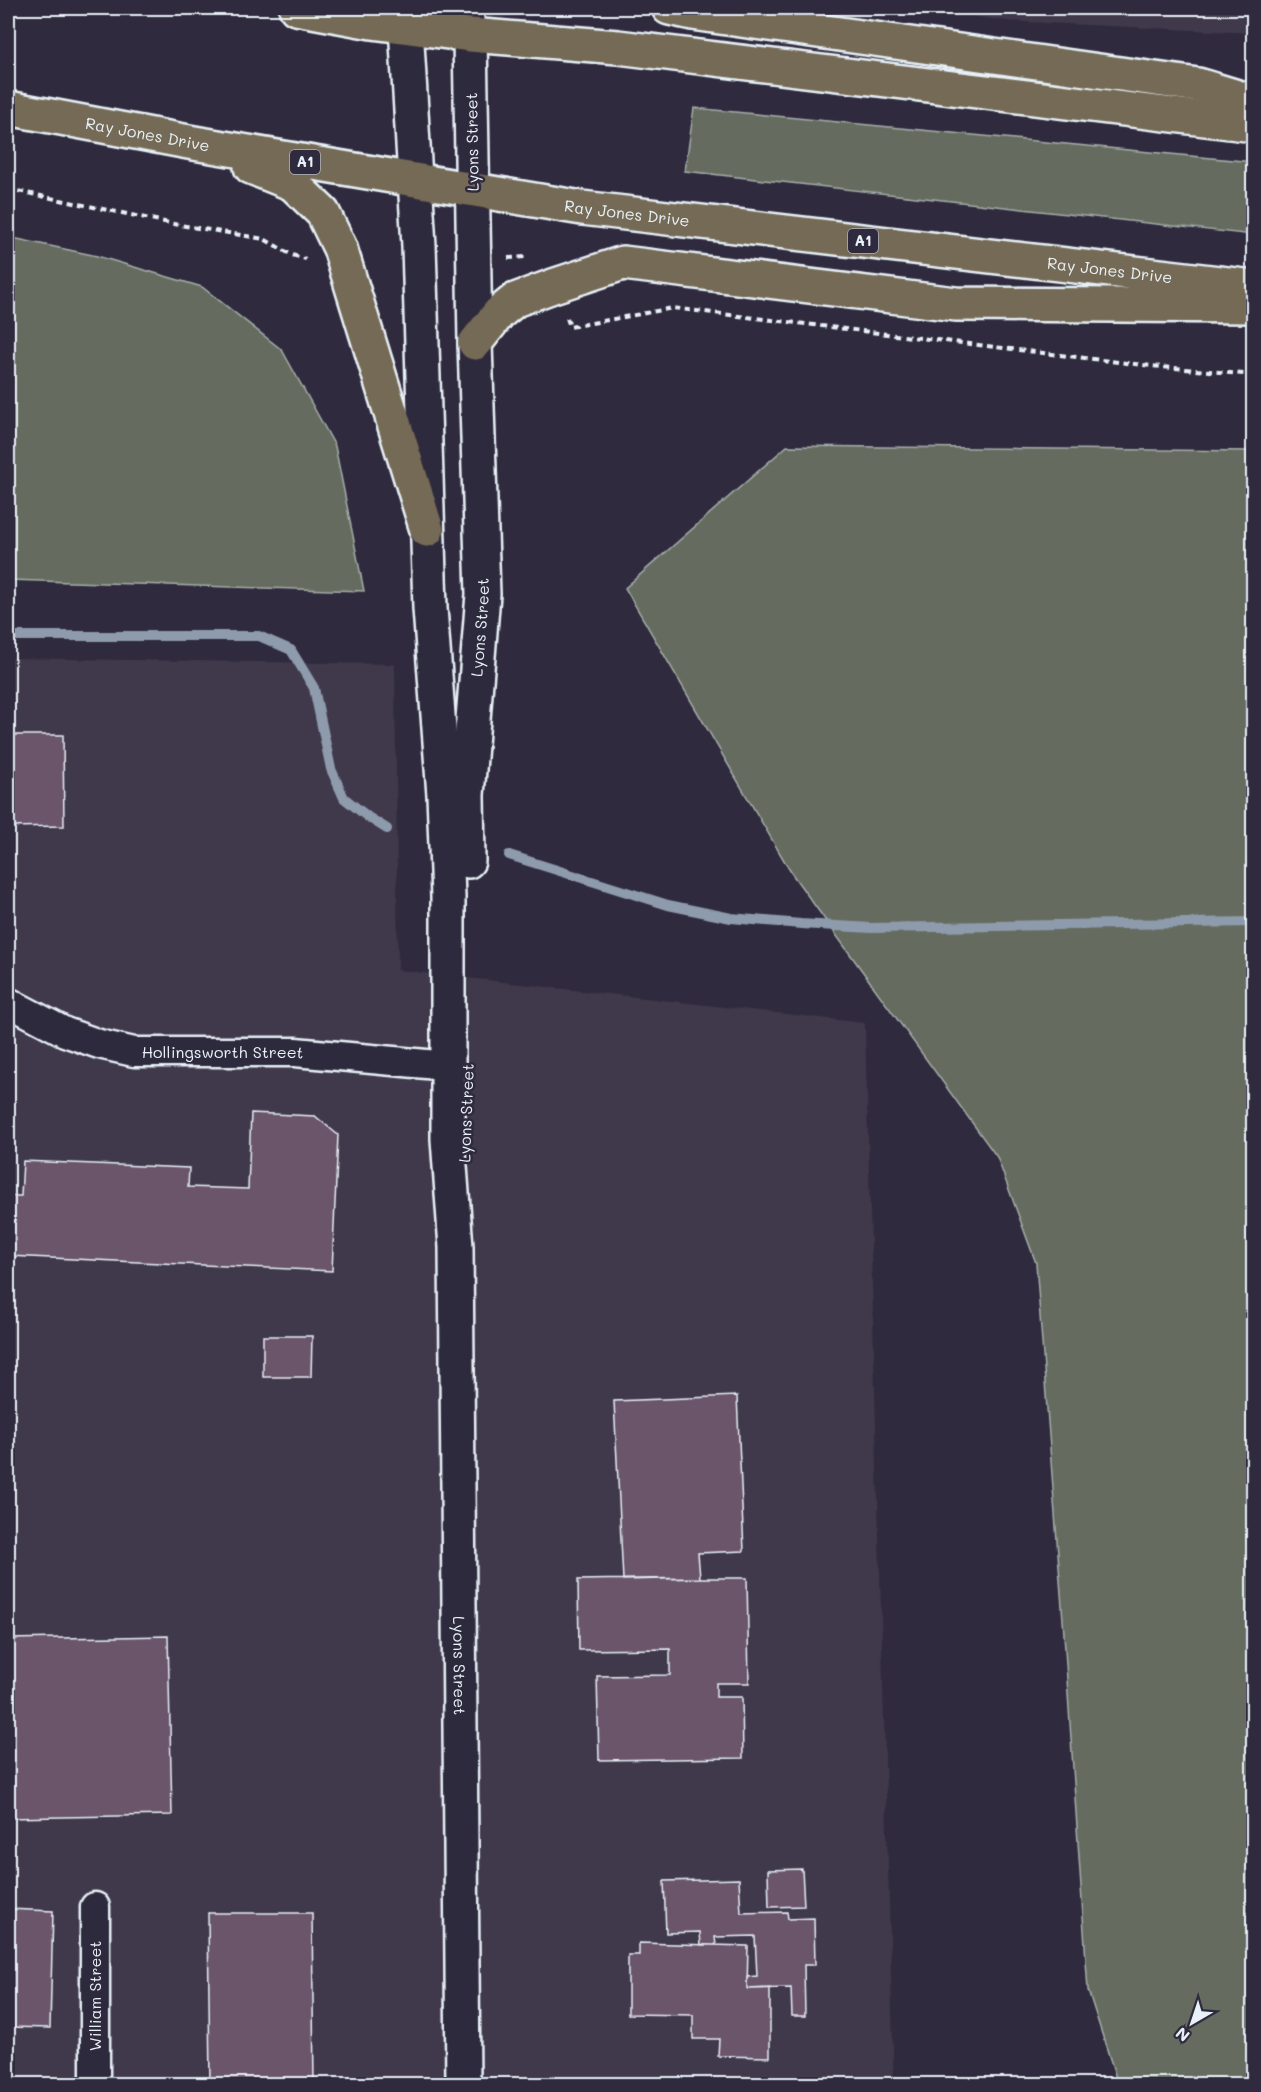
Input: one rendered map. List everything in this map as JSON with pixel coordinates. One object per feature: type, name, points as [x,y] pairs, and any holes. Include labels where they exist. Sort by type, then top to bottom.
[{"type":"highway","points":[[296,8],[372,22],[406,17],[469,21],[618,47],[1254,124]]},
{"type":"highway","points":[[669,8],[1198,85],[1254,102]]},
{"type":"highway","name":"Ray Jones Drive","points":[[8,108],[194,143],[582,208],[1254,287]]},
{"type":"highway","points":[[194,143],[293,184],[323,213],[340,248],[426,530]]},
{"type":"highway","points":[[475,343],[499,313],[515,300],[623,263],[956,304],[1254,306]]},
{"type":"street","name":"Lyons Street","points":[[406,17],[419,246],[426,530],[444,795],[448,897],[448,1139],[456,1247],[463,2085]]},
{"type":"street","name":"Lyons Street","points":[[456,1247],[468,1137],[467,795],[483,594],[475,343],[469,21]]},
{"type":"street","name":"Hollingsworth Street","points":[[8,1002],[65,1032],[99,1044],[135,1052],[295,1052],[448,1066]]},
{"type":"street","name":"William Street","points":[[95,2085],[96,1907]]},
{"type":"path","points":[[570,327],[673,308],[1139,364],[1254,375]]},
{"type":"shaded area","points":[[919,8],[1253,8],[1253,33],[1005,21]]},
{"type":"shaded area","points":[[8,658],[395,664],[398,970],[865,1023],[894,2084],[8,2084]]},
{"type":"green space","points":[[694,108],[1253,162],[1253,235],[685,171]]},
{"type":"green space","points":[[8,237],[97,256],[202,287],[282,350],[335,446],[364,591],[8,580]]},
{"type":"green space","points":[[787,446],[1253,451],[1253,2084],[1118,2084],[1088,1990],[1036,1263],[997,1157],[792,874],[625,588]]},
{"type":"building","points":[[8,735],[63,735],[64,826],[8,827]]},
{"type":"building","points":[[251,1113],[315,1116],[338,1135],[332,1271],[8,1256],[8,1196],[21,1196],[23,1161],[189,1168],[188,1187],[248,1189]]},
{"type":"building","points":[[263,1336],[312,1336],[311,1377],[263,1377]]},
{"type":"building","points":[[737,1396],[744,1551],[698,1553],[700,1578],[623,1580],[614,1401]]},
{"type":"building","points":[[747,1578],[749,1683],[716,1683],[716,1697],[742,1697],[743,1758],[599,1760],[597,1676],[670,1675],[670,1649],[579,1650],[578,1580]]},
{"type":"building","points":[[168,1636],[172,1815],[8,1818],[8,1639]]},
{"type":"building","points":[[802,1869],[804,1906],[769,1907],[768,1870]]},
{"type":"building","points":[[739,1879],[741,1913],[787,1912],[788,1919],[814,1918],[815,1965],[804,1965],[805,2016],[792,2016],[791,1988],[747,1989],[747,1977],[757,1976],[755,1936],[715,1937],[716,1945],[701,1945],[700,1932],[666,1933],[664,1881]]},
{"type":"building","points":[[8,1909],[53,1911],[50,2028],[8,2027]]},
{"type":"building","points":[[208,1913],[312,1913],[314,2084],[210,2084]]},
{"type":"building","points":[[639,1943],[748,1946],[747,1989],[770,1988],[770,2057],[718,2056],[719,2039],[693,2039],[693,2015],[628,2014],[628,1955],[639,1955]]},
{"type":"waterway","points":[[8,636],[259,636],[291,650],[314,688],[331,769],[344,798],[387,829]]},
{"type":"waterway","points":[[509,855],[668,905],[731,918],[872,928],[1254,922]]}]
